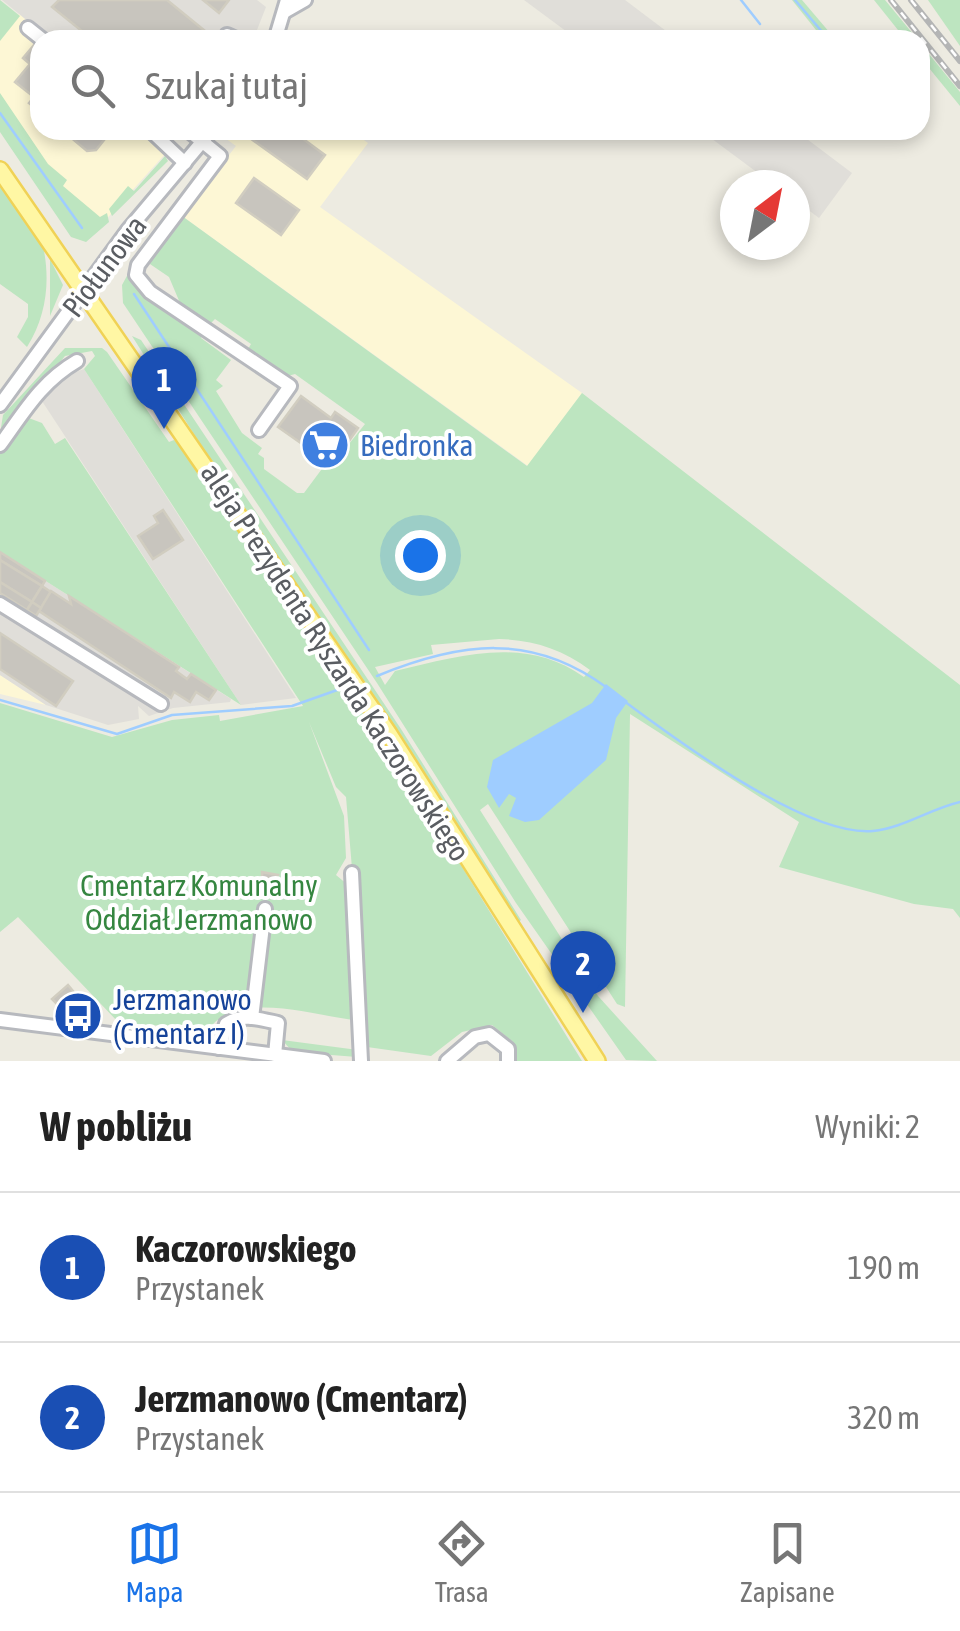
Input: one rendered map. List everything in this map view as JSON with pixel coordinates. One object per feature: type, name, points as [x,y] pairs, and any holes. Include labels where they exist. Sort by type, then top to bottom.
[{"type":"main road","name":"aleja Prezydenta Ryszarda Kaczorowskiego","points":[[0,170],[389,734],[597,1061]]},
{"type":"street","points":[[278,30],[285,6],[305,0]]},
{"type":"street","points":[[161,140],[185,163]]},
{"type":"street","points":[[200,140],[220,156],[138,265],[136,275],[150,292],[290,386],[260,430]]},
{"type":"street","name":"Piołunowa","points":[[0,405],[128,230],[202,142]]},
{"type":"street","points":[[0,445],[28,402],[54,375],[77,361]]},
{"type":"street","points":[[0,604],[160,704]]},
{"type":"street","points":[[352,873],[361,1061]]},
{"type":"street","points":[[252,1018],[265,909]]},
{"type":"street","points":[[219,1048],[222,1029],[238,1018],[252,1018],[278,1023],[275,1055]]},
{"type":"street","points":[[0,1020],[324,1061]]},
{"type":"street","points":[[447,1061],[475,1037],[489,1034],[508,1049],[508,1061]]},
{"type":"shaded area","points":[[2,0],[257,0],[266,7],[257,30],[39,30]]},
{"type":"shaded area","points":[[524,0],[625,0],[665,30],[564,30]]},
{"type":"shaded area","points":[[19,14],[39,30],[30,30],[30,140],[175,143],[102,224],[64,191],[0,96],[0,37]]},
{"type":"shaded area","points":[[228,140],[368,143],[320,207],[582,393],[528,466],[182,216],[236,146]]},
{"type":"shaded area","points":[[713,140],[808,140],[852,173],[819,218],[810,211],[810,170],[754,170]]},
{"type":"shaded area","points":[[84,369],[296,698],[241,705],[40,398],[57,379]]},
{"type":"shaded area","points":[[0,552],[231,699],[230,702],[173,708],[149,716],[138,706],[139,719],[108,725],[46,705],[0,675]]},
{"type":"shaded area","points":[[0,675],[46,705],[0,694]]},
{"type":"green space","points":[[0,0],[20,16],[0,41]]},
{"type":"green space","points":[[792,0],[802,0],[828,30],[816,30]]},
{"type":"green space","points":[[874,0],[885,0],[910,30],[898,30]]},
{"type":"green space","points":[[928,0],[960,0],[960,46]]},
{"type":"green space","points":[[930,55],[960,92],[960,106],[930,69]]},
{"type":"green space","points":[[0,93],[48,164],[67,180],[63,186],[100,217],[107,213],[109,222],[86,242],[71,237],[0,132]]},
{"type":"green space","points":[[165,156],[168,161],[112,216],[109,209],[128,186],[134,191]]},
{"type":"green space","points":[[0,186],[44,251],[45,300],[27,347],[17,337],[28,317],[28,304],[0,284]]},
{"type":"green space","points":[[182,216],[527,466],[582,393],[960,685],[960,918],[953,909],[914,904],[779,867],[799,822],[630,714],[625,1007],[617,1004],[488,804],[480,810],[598,996],[657,1061],[626,1060],[516,903],[377,683],[123,303],[122,285],[135,261],[129,275],[132,282],[205,332],[201,338],[231,360],[216,380],[223,386],[216,391],[242,433],[262,448],[258,454],[264,458],[264,469],[297,493],[304,493],[327,462],[332,465],[365,424],[295,374],[284,377],[247,351],[251,344],[215,319],[210,324],[180,303],[169,277],[147,262]],"holes":[[[512,640],[558,651],[590,670],[584,677],[538,656],[491,653],[395,671],[385,685],[375,667],[433,654],[431,645]]]},
{"type":"green space","points":[[50,259],[63,285],[50,316]]},
{"type":"green space","points":[[132,336],[141,340],[401,729],[521,920],[516,924],[396,733],[221,477]]},
{"type":"green space","name":"Cmentarz Komunalny Oddział Jerzmanowo","points":[[65,348],[102,348],[107,352],[169,442],[174,440],[193,459],[375,726],[582,1061],[514,1061],[513,1042],[492,1025],[462,1032],[431,1056],[367,1047],[346,797],[336,787],[309,722],[344,816],[346,858],[336,875],[348,885],[354,1020],[256,1008],[222,1017],[209,1029],[119,1023],[18,917],[0,932],[0,703],[112,737],[172,720],[219,715],[220,721],[303,706],[84,369],[95,356],[92,351],[65,356],[0,434],[3,415]]},
{"type":"green space","points":[[26,417],[42,423],[55,444],[65,438],[241,705],[0,552],[0,452]]},
{"type":"green space","points":[[282,1040],[358,1050],[357,1057],[293,1052]]},
{"type":"water","points":[[606,684],[628,701],[616,718],[606,760],[539,820],[525,822],[509,816],[516,798],[509,794],[499,808],[487,787],[493,760],[592,703]]},
{"type":"building","points":[[59,0],[167,0],[204,30],[81,30],[52,7]]},
{"type":"building","points":[[203,0],[229,0],[219,13]]},
{"type":"building","points":[[30,64],[30,94],[15,82]]},
{"type":"building","points":[[74,140],[104,140],[96,150],[87,151]]},
{"type":"building","points":[[253,140],[305,140],[325,155],[307,179]]},
{"type":"building","points":[[254,178],[299,210],[281,235],[236,203]]},
{"type":"building","name":"Biedronka","points":[[301,396],[331,418],[335,412],[358,428],[332,465],[278,427]]},
{"type":"building","points":[[163,510],[183,540],[153,559],[138,536],[158,523],[154,516]]},
{"type":"building","points":[[0,552],[45,581],[42,586],[0,560]]},
{"type":"building","points":[[0,560],[42,586],[32,602],[0,582]]},
{"type":"building","points":[[0,582],[32,602],[27,610],[0,593]]},
{"type":"building","points":[[42,586],[51,592],[41,608],[32,602]]},
{"type":"building","points":[[51,591],[71,604],[69,596],[179,667],[176,671],[187,679],[191,674],[216,690],[209,700],[196,692],[190,702],[174,692],[171,698],[39,611]]},
{"type":"building","points":[[32,602],[41,608],[36,616],[27,610]]},
{"type":"building","points":[[0,633],[73,681],[56,706],[0,669]]},
{"type":"building","points":[[262,872],[278,875],[269,896],[262,893]]},
{"type":"building","points":[[68,985],[73,991],[57,1004],[52,999]]},
{"type":"waterway","points":[[741,0],[760,24]]},
{"type":"waterway","points":[[795,0],[820,30]]},
{"type":"waterway","points":[[0,113],[82,228]]},
{"type":"waterway","points":[[134,294],[369,650]]},
{"type":"waterway","points":[[377,676],[437,656],[494,648],[550,657],[606,687]]},
{"type":"waterway","points":[[0,700],[117,734],[172,715],[292,706],[340,689]]},
{"type":"waterway","points":[[624,701],[744,783],[814,819],[846,829],[884,829],[960,802]]},
{"type":"railway","points":[[891,0],[915,30]]},
{"type":"railway","points":[[911,0],[960,61]]},
{"type":"railway","points":[[930,49],[960,86]]},
{"type":"place","name":"Kaczorowskiego","points":[[164,429]]},
{"type":"place","name":"Biedronka","points":[[325,445]]},
{"type":"place","name":"Jerzmanowo (Cmentarz)","points":[[583,1013]]},
{"type":"place","name":"Jerzmanowo (Cmentarz I)","points":[[78,1016]]}]
